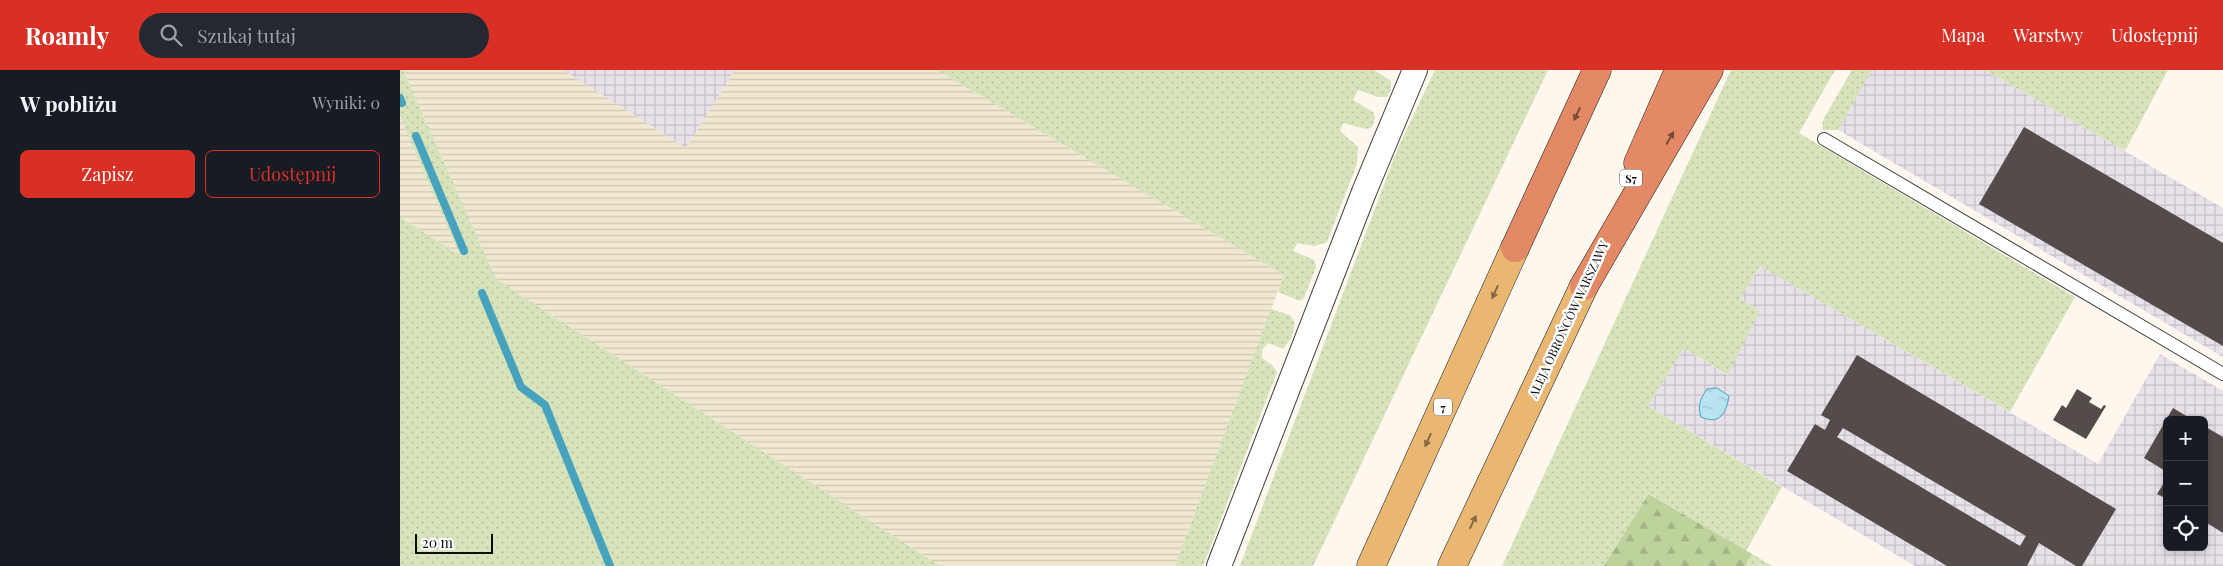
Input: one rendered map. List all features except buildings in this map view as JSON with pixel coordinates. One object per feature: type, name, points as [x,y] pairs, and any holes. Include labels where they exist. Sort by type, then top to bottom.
[{"type":"highway","points":[[1515,248],[1597,70]]},
{"type":"highway","name":"ALEJA OBROŃCÓW WARSZAWY","points":[[1584,286],[1679,70]]},
{"type":"highway","points":[[1584,286],[1709,70]]},
{"type":"main road","name":"7","points":[[1371,566],[1515,248]]},
{"type":"main road","name":"ALEJA OBROŃCÓW WARSZAWY","points":[[1452,566],[1584,286]]},
{"type":"street","points":[[1219,566],[1364,192],[1416,70]]},
{"type":"lane","points":[[1824,140],[2223,374]]},
{"type":"shaded area","points":[[403,70],[563,70],[686,148],[735,70],[937,70],[1284,275],[1175,566],[940,566],[496,279]]},
{"type":"shaded area","points":[[563,70],[735,70],[686,148]]},
{"type":"shaded area","points":[[1872,70],[1985,70],[2223,208],[2223,357],[1838,130]]},
{"type":"shaded area","points":[[400,116],[461,257],[400,217]]},
{"type":"shaded area","points":[[1760,266],[2098,464],[2160,354],[2223,391],[2223,566],[1915,566],[1648,406],[1684,348],[1727,375],[1760,311],[1740,299]]},
{"type":"green space","points":[[400,70],[403,70],[496,279],[940,566],[400,566],[400,217],[460,256],[400,116]]},
{"type":"green space","points":[[937,70],[1374,70],[1391,81],[1391,90],[1387,97],[1378,97],[1358,90],[1353,100],[1373,112],[1375,118],[1372,127],[1366,129],[1343,123],[1340,131],[1358,147],[1357,164],[1327,242],[1315,246],[1297,243],[1293,251],[1314,260],[1316,267],[1304,298],[1300,301],[1278,292],[1284,275]]},
{"type":"green space","points":[[1435,70],[1548,70],[1313,566],[1240,566],[1398,148]]},
{"type":"green space","points":[[1731,70],[1835,70],[1799,133],[2075,297],[2010,412],[1760,266],[1740,299],[1760,311],[1728,375],[1684,348],[1648,406],[1782,487],[1746,551],[1650,494],[1604,566],[1502,566]]},
{"type":"green space","points":[[1852,70],[1872,70],[1838,130],[1823,130],[1824,118]]},
{"type":"green space","points":[[1985,70],[2168,70],[2125,151]]},
{"type":"green space","points":[[1271,309],[1290,315],[1295,323],[1291,339],[1283,349],[1268,343],[1262,350],[1262,358],[1272,365],[1277,372],[1203,566],[1175,566]]},
{"type":"green space","points":[[1649,494],[1752,554],[1745,566],[1604,566]]},
{"type":"green space","points":[[1752,554],[1772,566],[1745,566]]},
{"type":"water","points":[[1717,388],[1729,396],[1724,413],[1713,420],[1701,417],[1700,402],[1703,395],[1707,389]]},
{"type":"waterway","points":[[400,98],[402,103]]},
{"type":"waterway","points":[[416,136],[464,251]]},
{"type":"waterway","points":[[482,293],[521,387],[545,405],[610,566]]}]
